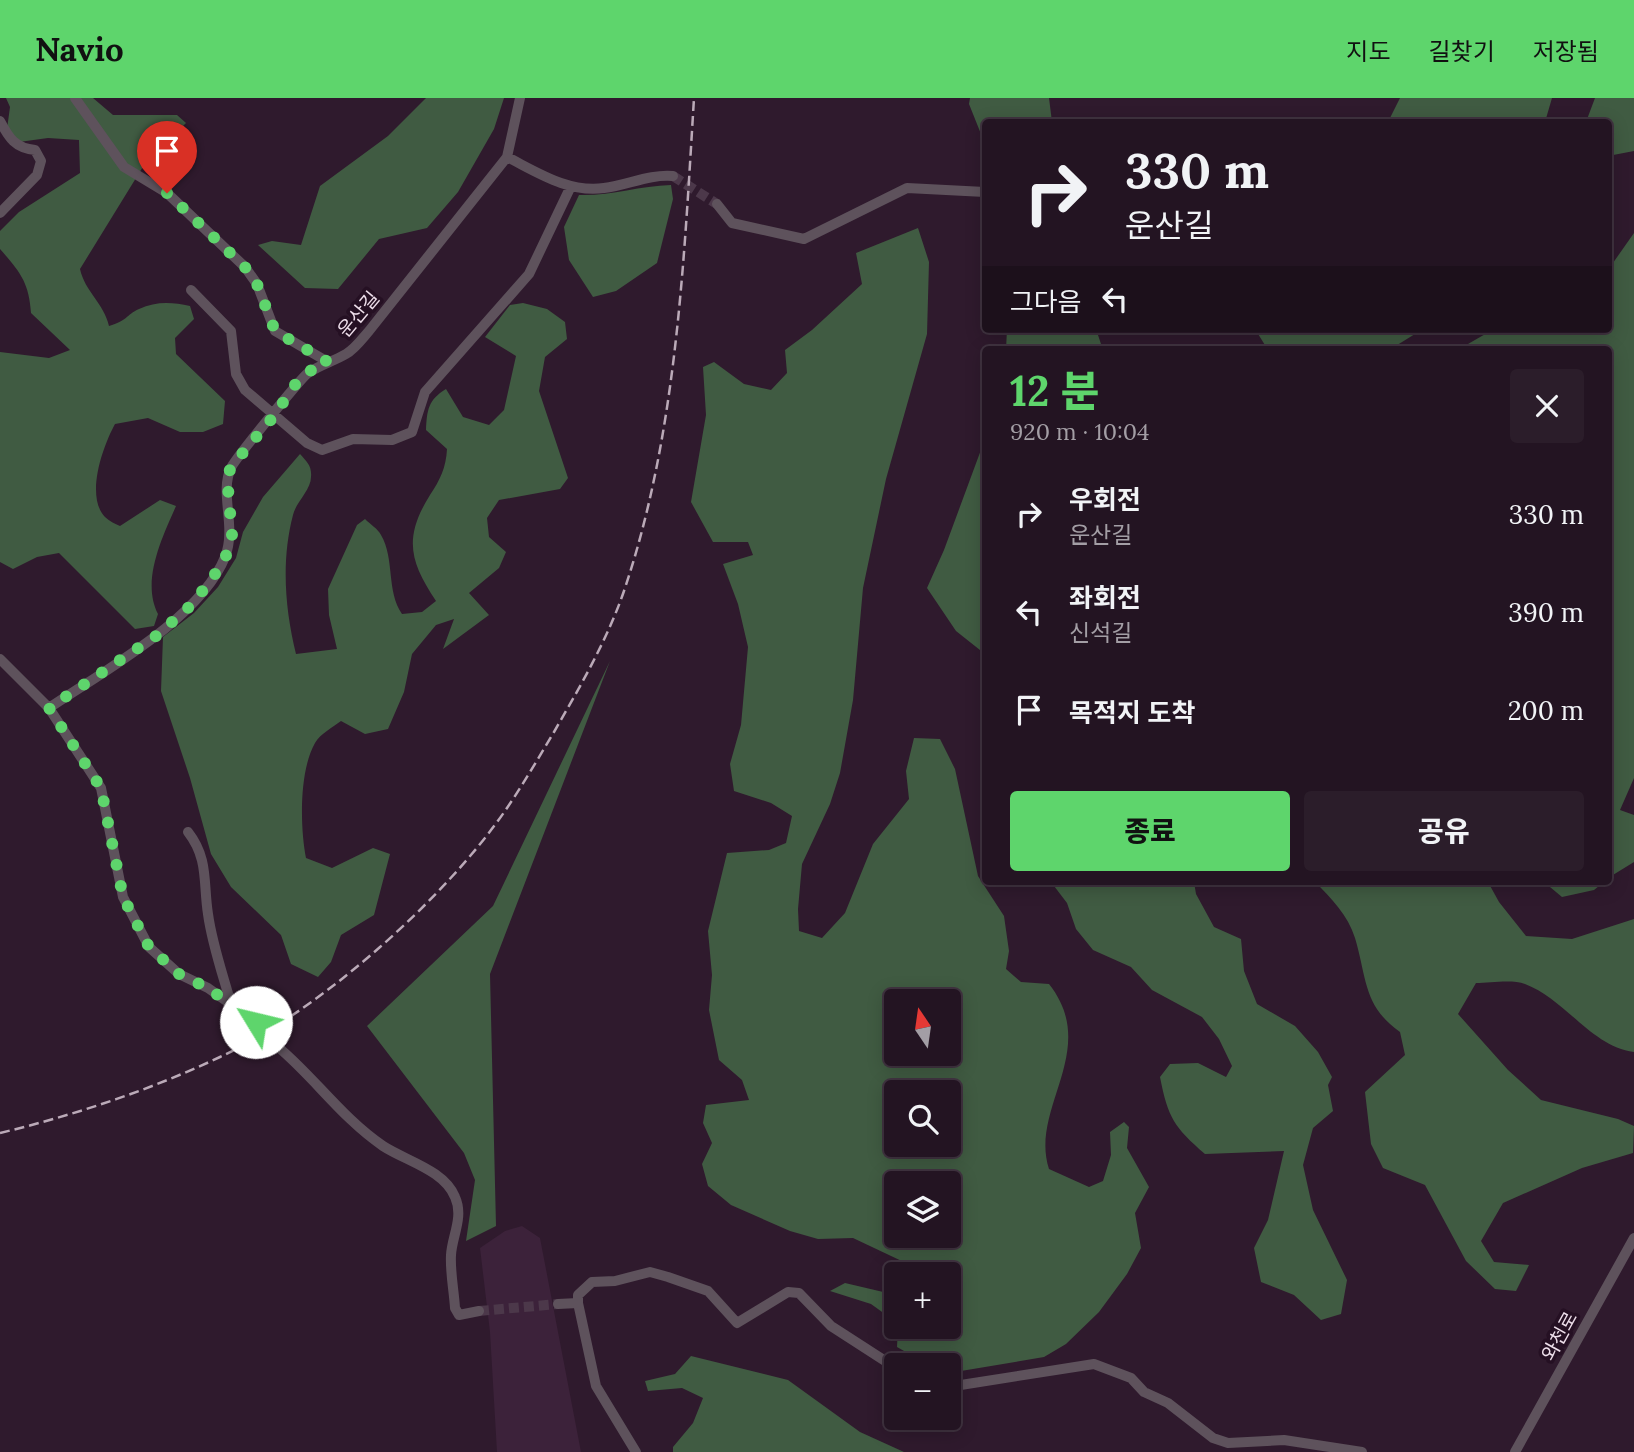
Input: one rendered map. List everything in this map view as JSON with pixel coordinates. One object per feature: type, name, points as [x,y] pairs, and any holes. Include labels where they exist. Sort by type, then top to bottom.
[{"type":"street","points":[[75,98],[124,167],[167,193],[245,267],[257,284],[275,331],[328,362]]},
{"type":"street","name":"운산길","points":[[49,708],[156,636],[189,607],[209,583],[225,559],[232,535],[228,488],[230,468],[300,380],[349,352],[369,331],[507,157],[520,98]]},
{"type":"street","points":[[0,121],[8,138],[22,149],[35,150],[41,161],[37,175],[0,213]]},
{"type":"street","points":[[507,157],[555,182],[571,186],[600,189],[656,175],[673,176]]},
{"type":"street","points":[[191,290],[231,331],[239,381],[252,399],[307,443],[322,450],[353,439],[392,440],[412,432],[425,392],[529,274],[571,186]]},
{"type":"street","points":[[717,204],[732,223],[804,239],[907,188],[982,192]]},
{"type":"street","points":[[0,659],[49,708],[101,788],[123,897],[149,947],[179,974],[256,1022]]},
{"type":"street","points":[[188,832],[197,844],[205,863],[208,915],[231,1004]]},
{"type":"street","points":[[278,1047],[300,1065],[344,1116],[406,1160],[438,1175],[450,1188],[458,1210],[450,1258],[455,1308],[459,1315],[479,1311]]},
{"type":"street","name":"와천로","points":[[1515,1452],[1634,1238]]},
{"type":"street","points":[[636,1452],[596,1386],[578,1303],[578,1295],[592,1282],[615,1281],[650,1272],[708,1291],[737,1323],[788,1292],[799,1293],[831,1326],[884,1360]]},
{"type":"street","points":[[558,1304],[578,1303]]},
{"type":"street","points":[[961,1385],[1094,1364],[1131,1378],[1144,1392],[1168,1403],[1213,1438],[1228,1443],[1284,1440],[1362,1452]]},
{"type":"shaded area","points":[[522,1226],[540,1238],[581,1452],[497,1452],[490,1332],[480,1248],[505,1231]]},
{"type":"green space","points":[[6,98],[93,98],[113,115],[177,115],[186,123],[144,165],[80,269],[109,326],[139,309],[158,303],[190,306],[194,319],[175,338],[176,354],[225,401],[223,424],[203,432],[180,432],[148,418],[115,424],[101,458],[96,497],[99,508],[110,521],[120,526],[160,500],[176,506],[155,560],[152,588],[158,614],[154,626],[135,629],[59,553],[37,557],[13,569],[0,562],[0,352],[49,358],[70,350],[31,313],[22,278],[0,249],[0,231],[19,212],[80,173],[79,140],[48,138],[19,142],[7,129],[10,107]]},
{"type":"green space","points":[[426,98],[504,98],[494,129],[458,192],[427,228],[379,239],[338,289],[305,288],[258,245],[272,241],[301,245],[320,186],[388,136]]},
{"type":"green space","points":[[970,98],[1049,98],[1052,119],[982,119],[982,136],[969,104]]},
{"type":"green space","points":[[1400,98],[1552,98],[1546,119],[1390,119]]},
{"type":"green space","points":[[1595,98],[1634,98],[1634,151],[1612,155],[1612,119],[1587,119]]},
{"type":"green space","points":[[671,185],[673,199],[657,263],[616,291],[593,297],[569,260],[564,227],[579,195]]},
{"type":"green space","points":[[918,228],[929,262],[927,334],[886,479],[863,588],[853,700],[840,773],[830,804],[802,864],[799,931],[822,938],[845,913],[873,844],[909,799],[906,771],[914,738],[940,739],[955,769],[978,876],[1004,916],[1009,951],[1006,969],[1021,982],[1049,984],[1063,1008],[1068,1032],[1067,1055],[1048,1124],[1045,1146],[1049,1169],[1089,1187],[1103,1181],[1111,1155],[1110,1132],[1124,1122],[1129,1127],[1127,1148],[1149,1187],[1135,1213],[1141,1248],[1127,1274],[1099,1312],[1066,1344],[1044,1357],[961,1371],[961,1353],[908,1353],[897,1347],[897,1339],[961,1339],[961,1262],[904,1262],[853,1238],[818,1239],[790,1231],[731,1205],[708,1186],[702,1164],[712,1143],[703,1123],[706,1105],[749,1100],[742,1080],[719,1060],[709,1010],[712,975],[708,931],[727,853],[769,850],[786,843],[792,816],[771,803],[734,791],[730,764],[741,725],[748,647],[738,604],[723,564],[753,555],[748,542],[713,542],[691,502],[706,415],[703,367],[714,362],[744,384],[771,390],[787,373],[785,350],[812,330],[862,284],[856,253]]},
{"type":"green space","points":[[1634,233],[1634,778],[1620,810],[1634,815],[1634,862],[1612,876],[1612,346],[1445,346],[1468,344],[1487,333],[1612,333],[1612,264]]},
{"type":"green space","points":[[523,303],[547,309],[565,322],[567,339],[545,357],[539,391],[568,478],[560,489],[499,500],[487,518],[489,537],[506,552],[499,568],[469,593],[489,615],[443,649],[454,619],[436,625],[412,654],[404,692],[388,729],[365,734],[341,721],[315,743],[306,768],[302,799],[306,858],[332,868],[373,848],[390,854],[374,915],[341,935],[331,962],[318,977],[291,964],[281,935],[231,887],[211,854],[190,778],[161,691],[163,637],[194,613],[218,587],[236,558],[243,532],[263,497],[300,454],[310,467],[311,477],[309,487],[293,515],[286,567],[289,620],[296,654],[337,649],[329,615],[328,589],[357,525],[365,519],[380,533],[385,544],[394,595],[402,614],[422,612],[436,601],[420,574],[413,550],[416,524],[421,510],[440,479],[447,449],[426,430],[428,411],[435,397],[446,389],[463,417],[489,425],[504,410],[516,356],[485,337],[510,305]]},
{"type":"green space","points":[[1007,333],[1097,333],[1102,346],[1006,346]]},
{"type":"green space","points":[[1257,333],[1417,333],[1396,346],[1266,346]]},
{"type":"green space","points":[[982,447],[982,652],[956,631],[927,588]]},
{"type":"green space","points":[[610,661],[490,974],[496,1226],[466,1241],[475,1180],[464,1153],[367,1026],[493,906]]},
{"type":"green space","points":[[1053,885],[1194,885],[1196,894],[1214,927],[1241,939],[1244,971],[1257,1004],[1295,1026],[1318,1052],[1332,1077],[1328,1085],[1333,1111],[1313,1128],[1303,1165],[1313,1210],[1347,1280],[1341,1314],[1321,1320],[1294,1295],[1261,1282],[1254,1248],[1268,1220],[1284,1151],[1205,1154],[1179,1129],[1166,1103],[1160,1077],[1170,1064],[1198,1063],[1226,1077],[1232,1066],[1219,1039],[1202,1017],[1152,990],[1131,967],[1093,950],[1076,929],[1067,903]]},
{"type":"green space","points":[[1318,885],[1490,885],[1499,902],[1526,936],[1572,939],[1634,919],[1634,1052],[1605,1041],[1553,1000],[1525,984],[1507,981],[1476,983],[1458,1014],[1508,1070],[1541,1100],[1618,1119],[1634,1126],[1633,1153],[1582,1168],[1503,1203],[1481,1241],[1494,1262],[1529,1265],[1516,1291],[1495,1289],[1466,1261],[1425,1185],[1383,1168],[1371,1144],[1365,1092],[1405,1055],[1400,1032],[1379,1012],[1373,1001],[1355,938],[1348,922]]},
{"type":"green space","points":[[1548,885],[1600,885],[1594,890],[1562,897]]},
{"type":"green space","points":[[845,1283],[884,1292],[884,1313],[871,1304],[830,1291]]},
{"type":"green space","points":[[691,1356],[788,1380],[860,1432],[904,1452],[673,1452],[673,1447],[693,1423],[703,1398],[682,1388],[648,1391],[645,1381],[675,1374]]},
{"type":"tunnel","points":[[673,176],[717,204]]},
{"type":"tunnel","points":[[256,1022],[278,1047]]},
{"type":"tunnel","points":[[479,1311],[558,1304]]},
{"type":"railway","points":[[0,1133],[84,1110],[139,1091],[220,1057],[258,1037],[338,982],[415,915],[481,843],[507,808],[554,732],[603,642],[626,585],[643,526],[657,466],[675,344],[682,282],[694,98]]},
{"type":"route","points":[[167,193],[245,267],[257,284],[275,331],[328,362],[306,373],[230,468],[228,488],[232,535],[225,559],[209,583],[189,607],[156,636],[49,708],[101,788],[123,897],[149,947],[179,974],[208,988],[256,1022]]}]
